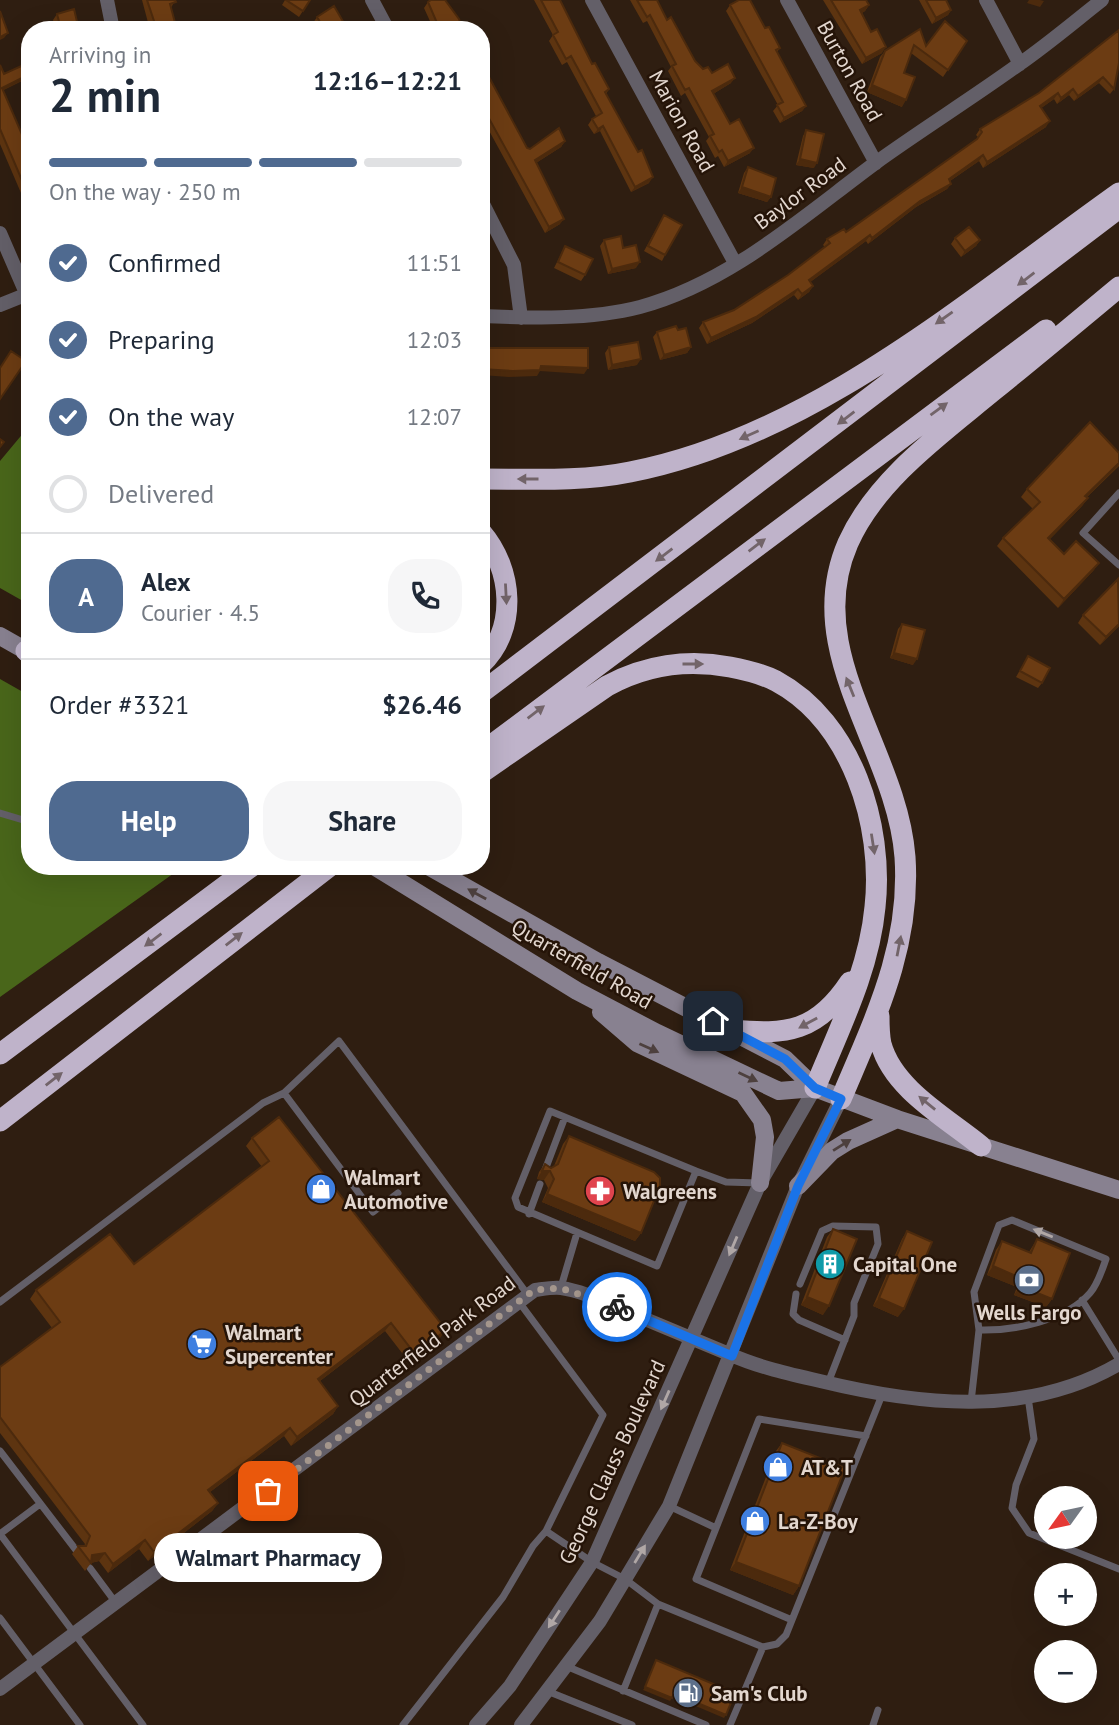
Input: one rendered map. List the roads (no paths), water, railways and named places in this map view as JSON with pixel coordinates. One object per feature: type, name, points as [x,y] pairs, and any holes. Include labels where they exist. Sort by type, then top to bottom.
[{"type":"highway","points":[[490,479],[583,478],[628,473],[716,449],[754,434],[897,350],[1119,193]]},
{"type":"highway","points":[[490,686],[1119,208]]},
{"type":"highway","points":[[490,745],[1119,276]]},
{"type":"highway","points":[[841,1099],[896,962],[904,922],[905,854],[900,818],[890,784],[845,676],[836,641],[834,609],[838,574],[849,542],[889,484],[956,422],[1119,287]]},
{"type":"highway","points":[[490,546],[500,562],[507,588],[502,635],[490,652]]},
{"type":"highway","points":[[490,767],[626,676],[687,663],[717,664],[775,680],[813,708],[828,725],[847,756],[859,785],[869,817],[875,861],[876,905],[868,954],[815,1088]]},
{"type":"highway","points":[[0,1054],[239,875]]},
{"type":"highway","points":[[0,1121],[318,875]]},
{"type":"highway","points":[[258,921],[327,875]]},
{"type":"highway","points":[[732,1030],[777,1033],[799,1028],[813,1021],[839,999],[868,954]]},
{"type":"highway","points":[[878,1010],[881,1043],[898,1075],[910,1089],[981,1146]]},
{"type":"main road","points":[[0,636],[21,647]]},
{"type":"main road","name":"Quarterfield Road","points":[[390,875],[577,991],[657,1033],[779,1091],[815,1088]]},
{"type":"main road","name":"Quarterfield Road","points":[[443,875],[598,962],[785,1059],[815,1088],[897,1119],[1118,1187]]},
{"type":"main road","points":[[577,991],[637,1043],[743,1093],[762,1120],[765,1138],[760,1183]]},
{"type":"main road","points":[[798,1186],[832,1151],[897,1119]]},
{"type":"street","points":[[107,0],[111,21]]},
{"type":"street","points":[[372,0],[383,21]]},
{"type":"street","name":"Marion Road","points":[[593,0],[735,263]]},
{"type":"street","name":"Burton Road","points":[[787,0],[876,163]]},
{"type":"street","points":[[986,0],[1020,64]]},
{"type":"street","name":"Baylor Road","points":[[490,316],[521,318],[610,312],[640,307],[705,281],[770,242],[876,163],[1020,64],[1102,0]]},
{"type":"street","points":[[490,218],[514,265],[521,318]]},
{"type":"street","points":[[0,233],[21,278]]},
{"type":"street","points":[[0,305],[21,296]]},
{"type":"street","name":"George Clauss Boulevard","points":[[476,1725],[510,1686],[592,1562],[760,1183],[815,1088]]},
{"type":"street","points":[[521,1725],[600,1621],[669,1506],[732,1356],[798,1186],[841,1099]]},
{"type":"street","name":"Quarterfield Park Road","points":[[0,1689],[534,1290],[560,1288],[589,1296],[732,1356],[828,1383],[882,1395],[945,1403],[1007,1402],[1101,1374],[1119,1362]]},
{"type":"lane","points":[[1119,493],[1083,533],[1119,565]]},
{"type":"lane","points":[[0,813],[21,819]]},
{"type":"lane","points":[[0,1302],[263,1103],[284,1093],[339,1041],[524,1298],[603,1415],[546,1531],[533,1546],[503,1597],[403,1725]]},
{"type":"lane","points":[[284,1093],[373,1212],[398,1193]]},
{"type":"lane","points":[[696,1171],[657,1265],[528,1214],[518,1207],[515,1198],[550,1111],[726,1182],[760,1183]]},
{"type":"lane","points":[[545,1170],[565,1117]]},
{"type":"lane","points":[[528,1214],[540,1184]]},
{"type":"lane","points":[[971,1402],[979,1330],[974,1299],[976,1283],[999,1225],[1012,1220],[1106,1259],[1095,1287],[1082,1300],[1029,1325],[1005,1330],[979,1330]]},
{"type":"lane","points":[[800,1284],[822,1231],[833,1226],[876,1227],[878,1244],[854,1303],[854,1316],[828,1383]]},
{"type":"lane","points":[[560,1288],[577,1233]]},
{"type":"lane","points":[[796,1294],[793,1314],[799,1320],[845,1340]]},
{"type":"lane","points":[[1082,1300],[1119,1362]]},
{"type":"lane","points":[[546,1531],[592,1562],[625,1579],[658,1604],[764,1647],[783,1640],[882,1395]]},
{"type":"lane","points":[[1028,1397],[1034,1439],[1016,1485],[1012,1508],[1029,1533],[1119,1569]]},
{"type":"lane","points":[[792,1620],[696,1578],[758,1419],[866,1436]]},
{"type":"lane","points":[[0,1451],[76,1550]]},
{"type":"lane","points":[[40,1504],[0,1534],[143,1725]]},
{"type":"lane","points":[[669,1506],[716,1528]]},
{"type":"lane","points":[[90,1568],[117,1603]]},
{"type":"lane","points":[[623,1691],[658,1604]]},
{"type":"lane","points":[[0,1618],[80,1725]]},
{"type":"lane","points":[[730,1725],[764,1647]]},
{"type":"lane","points":[[566,1666],[706,1725]]},
{"type":"lane","points":[[547,1691],[632,1725]]},
{"type":"lane","points":[[873,1725],[878,1710]]},
{"type":"place","name":"Walmart Automotive","points":[[321,1189]]},
{"type":"place","name":"Walgreens","points":[[600,1191]]},
{"type":"place","name":"Capital One","points":[[830,1264]]},
{"type":"place","name":"Wells Fargo","points":[[1029,1280]]},
{"type":"place","name":"Walmart Supercenter","points":[[202,1344]]},
{"type":"place","name":"AT&T","points":[[778,1467]]},
{"type":"place","name":"Walmart Pharmacy","points":[[268,1491]]},
{"type":"place","name":"La-Z-Boy","points":[[755,1521]]},
{"type":"place","name":"Sam's Club","points":[[688,1693]]}]
